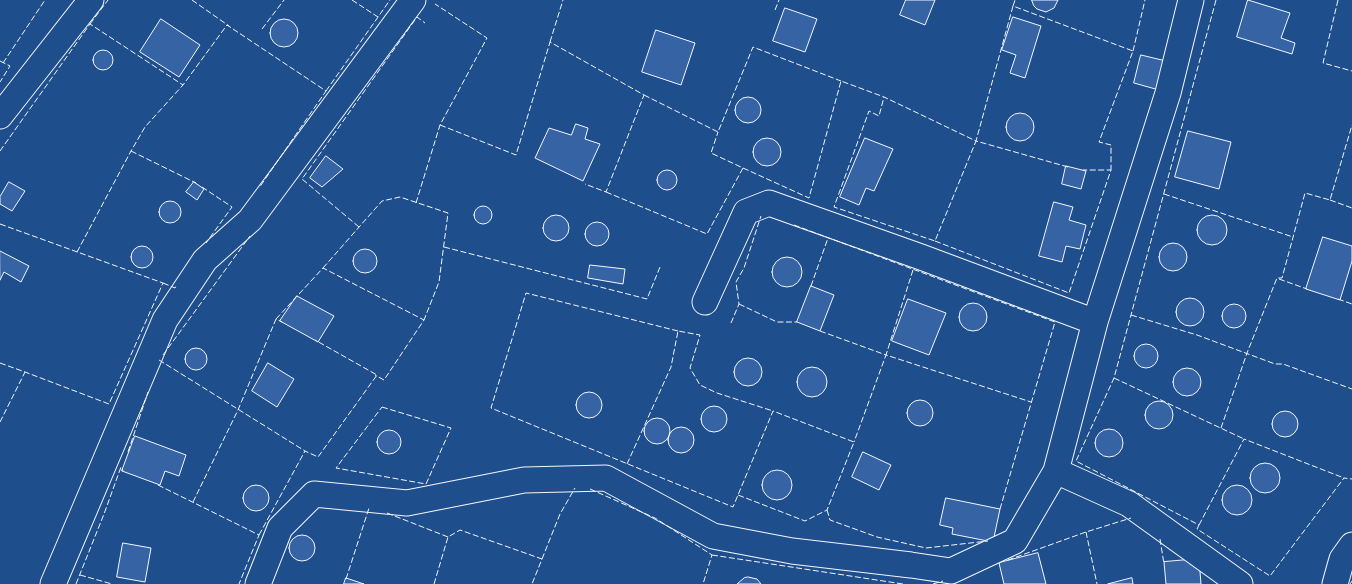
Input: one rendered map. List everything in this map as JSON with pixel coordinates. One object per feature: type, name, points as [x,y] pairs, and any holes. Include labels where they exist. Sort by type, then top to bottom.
[{"type":"street","points":[[0,116],[91,0]]},
{"type":"street","points":[[53,584],[165,320],[205,260],[250,220],[413,0]]},
{"type":"street","points":[[258,584],[280,528],[314,494],[407,503],[524,480],[606,478],[714,536],[792,551],[911,565],[951,572],[1015,541],[1056,471],[1095,322],[1168,93],[1191,0]]},
{"type":"street","points":[[705,302],[746,212],[769,203],[922,257],[1095,322]]},
{"type":"street","points":[[1056,471],[1128,504],[1240,584]]},
{"type":"street","points":[[1335,584],[1342,559],[1352,544]]},
{"type":"building","points":[[906,0],[935,0],[925,25],[900,15]]},
{"type":"building","points":[[1032,0],[1058,0],[1054,8],[1046,12],[1037,9]]},
{"type":"building","points":[[1248,0],[1290,13],[1281,38],[1295,43],[1292,54],[1237,37]]},
{"type":"building","points":[[785,8],[817,19],[805,52],[773,41]]},
{"type":"building","points":[[1013,17],[1041,26],[1025,78],[1010,73],[1016,55],[1002,50]]},
{"type":"building","points":[[161,19],[200,45],[179,77],[140,52]]},
{"type":"building","points":[[284,19],[294,23],[298,33],[294,43],[284,47],[274,43],[270,33],[274,23]]},
{"type":"building","points":[[656,30],[695,43],[681,85],[642,72]]},
{"type":"building","points":[[99,50],[107,50],[113,56],[113,64],[107,70],[99,70],[93,64],[93,56]]},
{"type":"building","points":[[1141,55],[1166,61],[1159,90],[1134,83]]},
{"type":"building","points":[[748,97],[757,101],[761,110],[757,119],[748,123],[739,119],[735,110],[739,101]]},
{"type":"building","points":[[1020,113],[1030,117],[1034,127],[1030,137],[1020,141],[1010,137],[1006,127],[1010,117]]},
{"type":"building","points":[[576,124],[588,128],[585,139],[600,144],[583,181],[535,158],[549,128],[571,135]]},
{"type":"building","points":[[1188,131],[1231,142],[1219,189],[1175,177]]},
{"type":"building","points":[[767,138],[777,142],[781,152],[777,162],[767,166],[757,162],[753,152],[757,142]]},
{"type":"building","points":[[865,138],[893,149],[874,191],[866,188],[859,205],[840,197]]},
{"type":"building","points":[[326,156],[343,169],[322,187],[310,178]]},
{"type":"building","points":[[1066,166],[1086,171],[1081,189],[1062,184]]},
{"type":"building","points":[[667,170],[674,173],[677,180],[674,187],[667,190],[660,187],[657,180],[660,173]]},
{"type":"building","points":[[9,182],[25,191],[12,211],[0,204],[0,197]]},
{"type":"building","points":[[194,182],[204,189],[197,200],[186,192]]},
{"type":"building","points":[[170,201],[178,204],[181,212],[178,220],[170,223],[162,220],[159,212],[162,204]]},
{"type":"building","points":[[1054,202],[1073,207],[1069,220],[1086,225],[1080,249],[1066,246],[1062,262],[1039,256]]},
{"type":"building","points":[[479,206],[487,206],[492,211],[490,222],[479,224],[474,219],[474,211]]},
{"type":"building","points":[[556,215],[565,219],[569,228],[565,237],[556,241],[547,237],[543,228],[547,219]]},
{"type":"building","points":[[1212,215],[1223,219],[1227,230],[1223,241],[1212,245],[1201,241],[1197,230],[1201,219]]},
{"type":"building","points":[[597,222],[606,225],[609,234],[606,243],[597,246],[588,243],[585,234],[588,225]]},
{"type":"building","points":[[1323,237],[1352,246],[1352,261],[1340,300],[1306,289]]},
{"type":"building","points":[[1173,243],[1183,247],[1187,257],[1183,267],[1173,271],[1163,267],[1159,257],[1163,247]]},
{"type":"building","points":[[142,246],[150,249],[153,257],[150,265],[142,268],[134,265],[131,257],[134,249]]},
{"type":"building","points":[[365,249],[374,252],[377,261],[374,270],[365,273],[356,270],[353,261],[356,252]]},
{"type":"building","points":[[0,251],[29,266],[21,282],[4,272],[0,280]]},
{"type":"building","points":[[787,257],[798,261],[802,272],[798,283],[787,287],[776,283],[772,272],[776,261]]},
{"type":"building","points":[[590,265],[625,269],[623,284],[588,278]]},
{"type":"building","points":[[811,286],[834,295],[820,331],[797,322]]},
{"type":"building","points":[[297,296],[334,316],[318,342],[280,321]]},
{"type":"building","points":[[1190,298],[1200,302],[1204,312],[1200,322],[1190,326],[1180,322],[1176,312],[1180,302]]},
{"type":"building","points":[[908,299],[946,313],[929,355],[892,341]]},
{"type":"building","points":[[973,303],[983,307],[987,317],[983,327],[973,331],[963,327],[959,317],[963,307]]},
{"type":"building","points":[[1234,304],[1239,305],[1245,311],[1245,321],[1239,327],[1234,328],[1229,327],[1223,321],[1222,316],[1223,311],[1229,305]]},
{"type":"building","points":[[1146,344],[1151,345],[1157,351],[1157,361],[1151,367],[1146,368],[1141,367],[1135,361],[1134,356],[1135,351],[1141,345]]},
{"type":"building","points":[[196,348],[204,351],[207,359],[204,367],[196,370],[188,367],[185,359],[188,351]]},
{"type":"building","points":[[748,358],[758,362],[762,372],[758,382],[748,386],[738,382],[734,372],[738,362]]},
{"type":"building","points":[[268,363],[294,379],[277,407],[252,391]]},
{"type":"building","points":[[812,367],[822,372],[827,382],[822,392],[812,397],[802,392],[797,382],[802,372]]},
{"type":"building","points":[[1187,368],[1197,372],[1201,382],[1197,392],[1187,396],[1177,392],[1173,382],[1177,372]]},
{"type":"building","points":[[589,392],[598,396],[602,405],[598,414],[589,418],[580,414],[576,405],[580,396]]},
{"type":"building","points":[[920,400],[929,404],[933,413],[929,422],[920,426],[911,422],[907,413],[911,404]]},
{"type":"building","points":[[1159,401],[1169,405],[1173,415],[1169,425],[1159,429],[1149,425],[1145,415],[1149,405]]},
{"type":"building","points":[[714,406],[723,410],[727,419],[723,428],[714,432],[705,428],[701,419],[705,410]]},
{"type":"building","points":[[1285,411],[1294,415],[1298,424],[1294,433],[1285,437],[1276,433],[1272,424],[1276,415]]},
{"type":"building","points":[[657,418],[666,422],[670,431],[666,440],[657,444],[648,440],[644,431],[648,422]]},
{"type":"building","points":[[681,427],[690,431],[694,440],[690,449],[681,453],[672,449],[668,440],[672,431]]},
{"type":"building","points":[[1109,429],[1119,433],[1123,443],[1119,453],[1109,457],[1099,453],[1095,443],[1099,433]]},
{"type":"building","points":[[389,430],[397,434],[401,442],[397,450],[389,454],[381,450],[377,442],[381,434]]},
{"type":"building","points":[[135,436],[186,455],[179,476],[165,471],[160,485],[122,471]]},
{"type":"building","points":[[863,452],[891,465],[879,490],[852,477]]},
{"type":"building","points":[[1265,463],[1271,464],[1279,472],[1279,484],[1271,492],[1265,493],[1259,492],[1251,484],[1250,478],[1251,472],[1259,464]]},
{"type":"building","points":[[777,470],[787,475],[792,485],[787,495],[777,500],[767,495],[762,485],[767,475]]},
{"type":"building","points":[[256,485],[265,489],[269,498],[265,507],[256,511],[247,507],[243,498],[247,489]]},
{"type":"building","points":[[1237,485],[1243,486],[1251,494],[1251,506],[1243,514],[1237,515],[1231,514],[1223,506],[1222,500],[1223,494],[1231,486]]},
{"type":"building","points":[[946,498],[1000,509],[993,542],[952,534],[953,528],[940,525]]},
{"type":"building","points":[[302,535],[311,539],[315,548],[311,557],[302,561],[293,557],[289,548],[293,539]]},
{"type":"building","points":[[123,543],[151,548],[145,582],[117,577]]},
{"type":"building","points":[[1038,553],[1046,584],[1004,584],[999,563]]},
{"type":"building","points":[[1199,559],[1201,584],[1166,584],[1164,562]]},
{"type":"building","points":[[748,577],[757,579],[761,584],[737,584]]},
{"type":"building","points":[[346,578],[364,584],[344,584]]},
{"type":"building","points":[[1132,578],[1133,584],[1108,584]]},
{"type":"fence","points":[[3,63],[45,0]]},
{"type":"fence","points":[[90,24],[108,0]]},
{"type":"fence","points":[[192,0],[229,26]]},
{"type":"fence","points":[[262,29],[284,0]]},
{"type":"fence","points":[[352,0],[378,17]]},
{"type":"fence","points":[[326,91],[390,0]]},
{"type":"fence","points":[[550,42],[563,0]]},
{"type":"fence","points":[[775,10],[779,0]]},
{"type":"fence","points":[[1013,6],[1015,0]]},
{"type":"fence","points":[[1133,51],[1145,0]]},
{"type":"fence","points":[[1216,0],[1114,378],[1076,461],[1199,525],[1197,529],[1270,576],[1344,478],[1352,479]]},
{"type":"fence","points":[[1338,0],[1323,63],[1352,71]]},
{"type":"fence","points":[[416,203],[440,125],[487,38],[435,4]]},
{"type":"fence","points":[[1068,167],[976,141],[1013,6],[1133,51],[1099,142],[1111,145],[1111,170]]},
{"type":"fence","points":[[359,227],[302,179],[417,17],[425,23]]},
{"type":"fence","points":[[0,151],[90,24],[183,85]]},
{"type":"fence","points":[[77,252],[145,127],[183,85],[227,25],[326,91],[259,188]]},
{"type":"fence","points":[[440,125],[516,155],[550,42],[644,95],[606,192],[585,184]]},
{"type":"fence","points":[[644,95],[718,132],[753,47],[841,81]]},
{"type":"fence","points":[[0,61],[10,66],[0,82]]},
{"type":"fence","points":[[743,168],[809,198],[841,81],[884,97],[976,141],[935,241],[834,207],[869,111],[879,116],[884,97]]},
{"type":"fence","points":[[1221,428],[1247,353],[1277,278],[1282,278],[1305,193],[1330,200],[1352,125]]},
{"type":"fence","points":[[606,192],[707,234],[743,168],[711,153],[718,132]]},
{"type":"fence","points":[[131,151],[196,183]]},
{"type":"fence","points":[[935,241],[1069,293],[1111,170],[1083,170]]},
{"type":"fence","points":[[202,187],[232,207],[206,243]]},
{"type":"fence","points":[[1164,194],[1293,237]]},
{"type":"fence","points":[[323,268],[382,201],[400,197],[448,213],[439,282],[424,320]]},
{"type":"fence","points":[[1330,200],[1352,208]]},
{"type":"fence","points":[[731,323],[739,304],[736,282],[744,268],[761,216]]},
{"type":"fence","points":[[0,224],[163,283],[109,404],[25,372]]},
{"type":"fence","points":[[794,225],[1055,322],[1000,509]]},
{"type":"fence","points":[[163,355],[250,236]]},
{"type":"fence","points":[[811,286],[828,238]]},
{"type":"fence","points":[[444,247],[647,299],[660,267]]},
{"type":"fence","points":[[276,319],[323,268],[424,320],[384,380],[375,375]]},
{"type":"fence","points":[[913,270],[886,355],[1031,402]]},
{"type":"fence","points":[[1279,279],[1307,289]]},
{"type":"fence","points":[[163,283],[175,288],[176,286]]},
{"type":"fence","points":[[678,331],[526,293],[491,408],[733,507],[773,411],[854,442],[827,510],[805,521],[738,495]]},
{"type":"fence","points":[[1338,299],[1352,304]]},
{"type":"fence","points":[[739,304],[777,322],[797,322]]},
{"type":"fence","points":[[1131,315],[1197,335],[1275,364],[1283,364],[1352,389]]},
{"type":"fence","points":[[193,502],[238,410],[276,319],[282,322]]},
{"type":"fence","points":[[627,464],[671,367],[678,331],[700,335],[690,368],[700,385],[717,393],[773,411]]},
{"type":"fence","points":[[820,331],[886,355],[854,442]]},
{"type":"fence","points":[[259,535],[305,451],[318,457],[377,375],[315,340]]},
{"type":"fence","points":[[159,360],[305,451]]},
{"type":"fence","points":[[0,363],[25,372],[0,422]]},
{"type":"fence","points":[[1114,378],[1244,439]]},
{"type":"fence","points":[[128,452],[148,392]]},
{"type":"fence","points":[[382,407],[451,428],[426,484],[336,468],[382,407]]},
{"type":"fence","points":[[1199,525],[1244,439],[1344,478]]},
{"type":"fence","points":[[76,584],[121,467],[123,471]]},
{"type":"fence","points":[[158,485],[259,535],[239,584]]},
{"type":"fence","points":[[542,559],[560,514],[575,488]]},
{"type":"fence","points":[[590,489],[655,518],[712,555],[703,584]]},
{"type":"fence","points":[[346,579],[369,508]]},
{"type":"fence","points":[[827,510],[830,520],[877,537],[926,548],[988,541]]},
{"type":"fence","points":[[387,513],[448,537]]},
{"type":"fence","points":[[1008,560],[1131,518]]},
{"type":"fence","points":[[434,584],[448,537],[460,530],[542,559],[532,584]]},
{"type":"fence","points":[[1086,532],[1097,584]]},
{"type":"fence","points":[[1160,539],[1164,564]]},
{"type":"fence","points":[[712,555],[903,584]]},
{"type":"fence","points":[[80,575],[112,584]]},
{"type":"fence","points":[[933,584],[943,581]]}]
